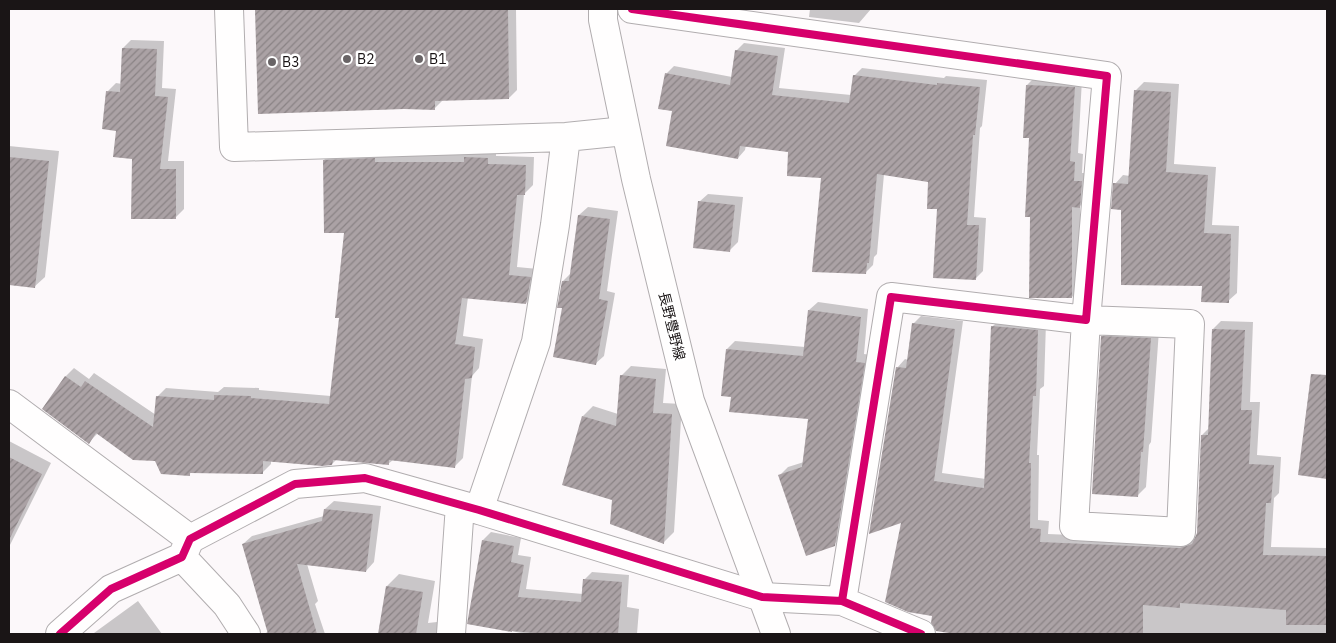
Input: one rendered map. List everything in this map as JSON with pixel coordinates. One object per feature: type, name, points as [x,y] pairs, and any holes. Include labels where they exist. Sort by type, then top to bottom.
[{"type":"street","points":[[229,9],[234,147],[566,137],[625,131]]},
{"type":"street","name":"長野豊野線","points":[[603,9],[625,131],[690,401],[776,634]]},
{"type":"street","points":[[632,9],[1107,76],[1086,320],[1074,526],[1181,532],[1190,324],[1086,320],[892,297],[842,601]]},
{"type":"street","points":[[451,634],[470,507],[536,342],[555,225],[566,137]]},
{"type":"street","points":[[9,404],[186,548],[246,634]]},
{"type":"street","points":[[60,634],[111,589],[186,548],[295,484],[365,478],[470,507],[762,596],[842,601],[921,634]]},
{"type":"building","points":[[508,9],[509,99],[435,101],[435,110],[404,109],[258,114],[255,10]]},
{"type":"building","points":[[122,48],[157,49],[155,96],[168,97],[160,169],[176,169],[176,219],[131,219],[132,159],[113,157],[116,131],[102,129],[106,91],[120,92]]},
{"type":"building","points":[[735,50],[778,56],[772,95],[849,103],[853,75],[937,85],[937,83],[980,87],[975,135],[973,135],[967,225],[979,225],[976,280],[933,278],[937,209],[927,209],[928,182],[877,174],[869,263],[867,263],[866,274],[812,272],[821,178],[787,176],[788,152],[740,146],[738,159],[666,146],[672,111],[658,109],[665,73],[730,85]]},
{"type":"building","points":[[1026,85],[1075,87],[1070,161],[1075,162],[1074,181],[1082,181],[1080,208],[1072,207],[1072,298],[1029,298],[1030,217],[1025,217],[1029,138],[1023,138]]},
{"type":"building","points":[[1134,90],[1171,92],[1166,172],[1208,175],[1204,233],[1231,234],[1229,303],[1201,302],[1202,286],[1121,285],[1121,210],[1111,209],[1113,183],[1128,184]]},
{"type":"building","points":[[9,157],[49,161],[35,288],[9,285]]},
{"type":"building","points":[[464,157],[488,158],[488,164],[526,165],[525,195],[517,195],[509,275],[531,277],[526,304],[462,298],[455,344],[475,347],[472,378],[465,379],[455,468],[389,460],[389,465],[333,460],[332,465],[322,466],[263,461],[263,474],[190,473],[190,476],[161,474],[155,461],[133,460],[96,433],[89,444],[42,409],[65,376],[81,387],[85,381],[153,427],[156,396],[214,400],[214,395],[251,396],[251,398],[329,404],[339,318],[335,318],[344,233],[324,233],[323,160],[375,158],[375,162],[464,162]]},
{"type":"building","points":[[698,201],[735,205],[730,252],[693,248]]},
{"type":"building","points":[[578,215],[610,219],[599,299],[608,301],[596,365],[553,357],[562,308],[557,308],[562,281],[569,281]]},
{"type":"building","points":[[808,310],[861,317],[856,362],[865,363],[835,546],[806,556],[778,475],[802,467],[808,419],[729,412],[731,397],[721,396],[726,349],[803,356]]},
{"type":"building","points":[[912,323],[955,329],[934,481],[984,488],[991,326],[1038,330],[1036,396],[1033,396],[1029,463],[1031,463],[1030,528],[1041,529],[1040,542],[1180,548],[1192,544],[1197,533],[1201,435],[1208,435],[1212,329],[1245,330],[1241,410],[1252,410],[1249,464],[1274,465],[1271,503],[1266,503],[1263,555],[1327,556],[1327,625],[1286,625],[1286,610],[1180,603],[1180,608],[1143,605],[1143,634],[955,634],[936,631],[931,623],[932,616],[908,612],[885,602],[901,523],[869,534],[896,367],[906,368]]},
{"type":"building","points":[[1101,336],[1151,338],[1138,497],[1092,494]]},
{"type":"building","points":[[1311,374],[1327,375],[1327,479],[1298,475]]},
{"type":"building","points":[[620,375],[656,379],[653,413],[672,414],[664,544],[610,524],[612,500],[562,485],[582,416],[616,426]]},
{"type":"building","points":[[9,457],[42,474],[9,540]]},
{"type":"building","points":[[324,509],[373,514],[366,572],[297,564],[317,634],[268,634],[242,544],[322,521]]},
{"type":"building","points":[[482,540],[514,546],[511,562],[524,565],[518,597],[581,602],[583,579],[622,582],[618,634],[512,632],[467,624]]},
{"type":"building","points":[[386,586],[423,592],[416,634],[378,634]]},
{"type":"cycle path","points":[[632,9],[1107,76],[1086,320],[891,297],[842,601]]},
{"type":"cycle path","points":[[60,634],[111,589],[182,557],[190,539],[295,484],[365,478],[479,510],[762,597],[842,601],[921,634]]},
{"type":"place","name":"B2","points":[[347,59]]},
{"type":"place","name":"B1","points":[[419,59]]},
{"type":"place","name":"B3","points":[[272,62]]}]
